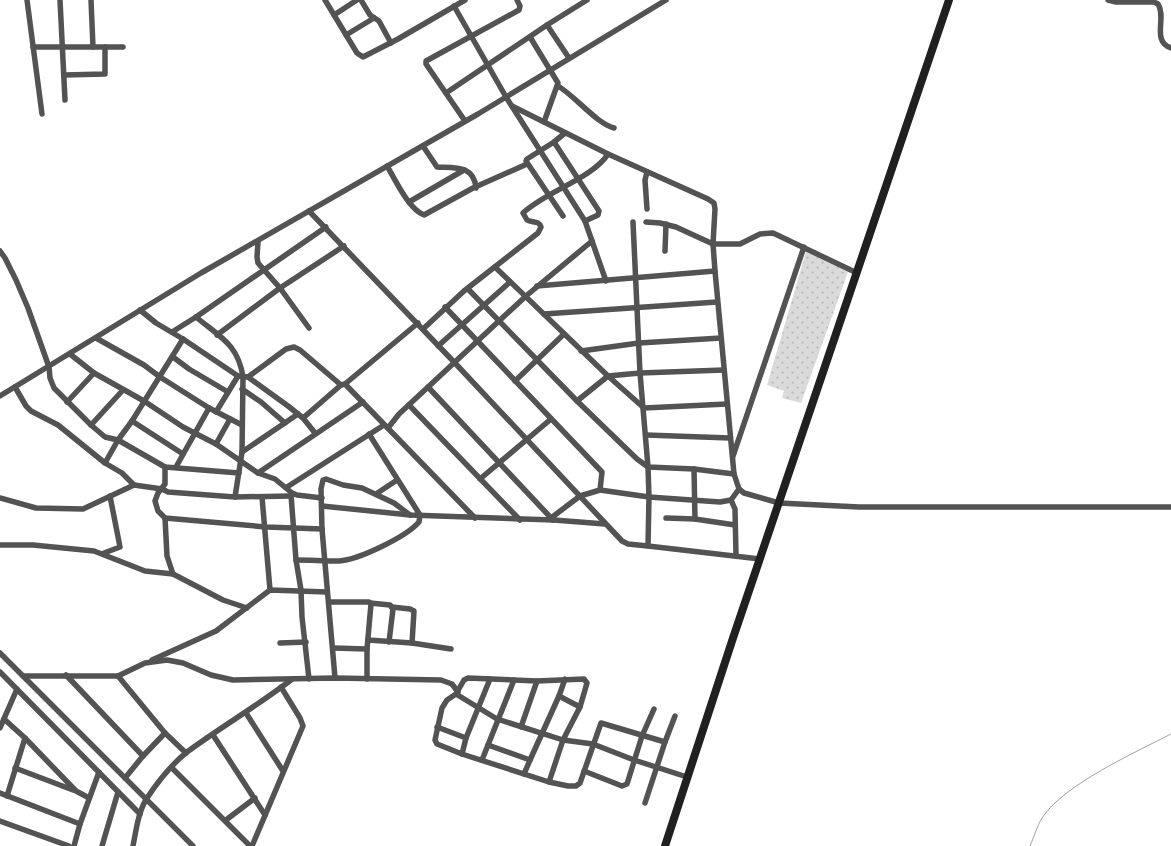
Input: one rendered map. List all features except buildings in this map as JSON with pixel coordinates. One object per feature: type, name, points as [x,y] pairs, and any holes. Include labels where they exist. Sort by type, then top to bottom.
[{"type":"street","points":[[27,0],[42,114]]},
{"type":"street","points":[[60,0],[65,100]]},
{"type":"street","points":[[91,0],[93,47]]},
{"type":"street","points":[[324,0],[357,52],[363,57],[465,0]]},
{"type":"street","points":[[334,15],[359,0],[370,15],[379,21],[391,43]]},
{"type":"street","points":[[465,121],[426,64],[426,61],[519,10],[520,6],[517,0]]},
{"type":"street","points":[[446,93],[547,24],[587,0]]},
{"type":"street","points":[[0,396],[201,273],[423,146],[666,0]]},
{"type":"street","points":[[664,846],[949,0]]},
{"type":"street","points":[[1108,0],[1116,2],[1154,2],[1158,4],[1161,10],[1161,40],[1171,48]]},
{"type":"street","points":[[454,6],[506,97],[585,221],[606,280]]},
{"type":"street","points":[[346,35],[374,18]]},
{"type":"street","points":[[547,24],[569,58]]},
{"type":"street","points":[[530,37],[557,79],[558,86],[544,122]]},
{"type":"street","points":[[33,47],[123,47]]},
{"type":"street","points":[[64,75],[105,74],[105,47]]},
{"type":"street","points":[[558,86],[572,95],[599,120],[614,128]]},
{"type":"street","points":[[512,106],[608,154],[714,203],[716,209],[713,244],[714,271],[732,458],[734,474],[739,489],[752,496],[779,503],[859,507],[1171,507]]},
{"type":"street","points":[[562,216],[526,161],[527,158],[565,133]]},
{"type":"street","points":[[554,142],[600,212],[598,215],[585,221]]},
{"type":"street","points":[[423,146],[437,167],[464,170],[473,175],[476,188]]},
{"type":"street","points":[[422,329],[445,307],[534,237],[541,227],[539,223],[527,220],[523,213],[548,195],[601,164],[608,154]]},
{"type":"street","points":[[387,166],[409,202],[418,213],[424,215],[527,164]]},
{"type":"street","points":[[409,202],[464,170]]},
{"type":"street","points":[[647,172],[645,180],[647,209]]},
{"type":"street","points":[[309,211],[418,323],[622,541],[628,544],[760,559]]},
{"type":"street","points":[[633,222],[640,373],[650,497],[648,546]]},
{"type":"street","points":[[646,222],[676,227],[713,244],[740,244],[760,234],[770,232],[857,273]]},
{"type":"street","points":[[665,251],[666,224]]},
{"type":"street","points":[[172,332],[326,227]]},
{"type":"street","points":[[286,487],[369,434],[386,426],[499,320],[592,241]]},
{"type":"street","points":[[258,242],[257,260],[309,328]]},
{"type":"street","points":[[217,335],[280,288],[344,246]]},
{"type":"street","points":[[732,458],[804,247]]},
{"type":"street","points":[[0,252],[16,280],[49,367],[50,378],[54,388],[91,425],[104,436],[118,440],[165,467],[239,473]]},
{"type":"street","points":[[495,267],[608,376],[644,408],[727,404]]},
{"type":"street","points":[[537,286],[636,276],[714,271]]},
{"type":"street","points":[[438,346],[510,282]]},
{"type":"street","points":[[468,289],[577,401],[648,467],[734,474]]},
{"type":"street","points":[[544,314],[718,302]]},
{"type":"street","points":[[445,307],[602,472],[600,490]]},
{"type":"street","points":[[140,310],[156,324],[243,376],[300,416],[315,433]]},
{"type":"street","points":[[196,317],[230,345],[241,364],[243,376],[242,452],[235,497]]},
{"type":"street","points":[[242,452],[285,423],[300,416],[343,385],[418,323]]},
{"type":"street","points":[[515,381],[564,334]]},
{"type":"street","points":[[96,338],[144,365],[209,408],[242,425]]},
{"type":"street","points":[[582,351],[639,343],[721,338]]},
{"type":"street","points":[[105,463],[183,339]]},
{"type":"street","points":[[216,412],[228,392],[243,376],[286,348],[294,347],[363,402],[475,518]]},
{"type":"street","points":[[70,354],[94,374],[216,444],[241,463],[258,473],[275,479],[286,487],[291,494],[292,528],[301,590],[309,679]]},
{"type":"street","points":[[173,357],[189,369],[228,392]]},
{"type":"street","points":[[577,401],[608,376],[724,370]]},
{"type":"street","points":[[67,402],[94,374]]},
{"type":"street","points":[[15,387],[31,411],[58,425],[134,485]]},
{"type":"street","points":[[428,387],[552,519]]},
{"type":"street","points":[[242,389],[261,402],[285,423]]},
{"type":"street","points":[[91,425],[123,390]]},
{"type":"street","points":[[258,473],[363,402]]},
{"type":"street","points":[[409,405],[520,520]]},
{"type":"street","points":[[176,467],[209,408]]},
{"type":"street","points":[[216,444],[230,419]]},
{"type":"street","points":[[480,479],[551,419]]},
{"type":"street","points":[[132,421],[183,454]]},
{"type":"street","points":[[296,560],[324,559],[340,561],[369,552],[407,532],[419,522],[420,516],[369,434]]},
{"type":"street","points":[[646,435],[730,438]]},
{"type":"street","points":[[165,467],[165,481],[155,501],[158,511],[165,518],[266,527],[322,529]]},
{"type":"street","points":[[694,470],[695,519]]},
{"type":"street","points":[[335,678],[322,529],[323,480],[326,479],[343,485],[362,488],[394,503],[410,515]]},
{"type":"street","points":[[376,494],[397,480]]},
{"type":"street","points":[[0,498],[36,508],[83,509],[134,485],[162,489],[168,492],[235,497],[291,494],[322,498]]},
{"type":"street","points":[[552,519],[580,496],[600,490],[650,497],[720,502],[731,500],[739,489]]},
{"type":"street","points":[[102,554],[120,547],[110,496]]},
{"type":"street","points":[[262,497],[270,590]]},
{"type":"street","points":[[731,500],[735,509],[736,556]]},
{"type":"street","points":[[322,506],[420,516],[520,520],[552,519],[605,524]]},
{"type":"street","points":[[165,518],[167,556],[173,574]]},
{"type":"street","points":[[666,518],[695,519],[735,525]]},
{"type":"street","points":[[0,545],[32,545],[94,551],[145,571],[173,574],[223,600],[247,608]]},
{"type":"street","points":[[23,676],[118,676],[216,631],[270,590],[327,592]]},
{"type":"street","points":[[329,602],[370,603],[410,609],[414,611],[412,643]]},
{"type":"street","points":[[367,679],[367,649],[372,606],[370,603]]},
{"type":"street","points":[[389,642],[394,611],[392,607]]},
{"type":"street","points":[[368,640],[412,643],[452,649]]},
{"type":"street","points":[[280,643],[306,642]]},
{"type":"street","points":[[333,648],[367,649]]},
{"type":"street","points":[[0,654],[193,846]]},
{"type":"street","points":[[145,663],[167,660],[183,663],[211,675],[233,680],[335,678],[441,680],[452,684],[457,693],[477,708],[497,719],[563,740],[593,744],[657,768],[688,777]]},
{"type":"street","points":[[0,672],[140,814]]},
{"type":"street","points":[[66,675],[143,756]]},
{"type":"street","points":[[118,676],[165,733],[186,753]]},
{"type":"street","points":[[549,782],[563,740],[580,707],[587,683],[586,680],[536,681],[468,678],[464,680],[457,693],[444,704],[437,727],[436,743],[462,754],[549,782],[568,786],[580,784],[599,724],[603,722],[665,742]]},
{"type":"street","points":[[462,754],[477,708],[490,679]]},
{"type":"street","points":[[524,774],[565,679]]},
{"type":"street","points":[[133,846],[140,814],[146,799],[186,753],[246,713],[290,680]]},
{"type":"street","points":[[482,760],[514,680]]},
{"type":"street","points":[[521,727],[536,681]]},
{"type":"street","points":[[172,768],[251,846],[303,726],[281,688]]},
{"type":"street","points":[[0,728],[17,689]]},
{"type":"street","points":[[559,696],[580,707]]},
{"type":"street","points":[[584,771],[625,786],[642,736],[654,709]]},
{"type":"street","points":[[246,713],[284,771]]},
{"type":"street","points":[[645,803],[675,716]]},
{"type":"street","points":[[4,719],[76,791]]},
{"type":"street","points":[[437,727],[466,738]]},
{"type":"street","points":[[125,778],[165,733]]},
{"type":"street","points":[[213,735],[265,815]]},
{"type":"street","points":[[7,796],[25,738]]},
{"type":"street","points":[[488,745],[530,760]]},
{"type":"street","points":[[15,768],[76,791],[89,798]]},
{"type":"street","points":[[74,846],[99,772]]},
{"type":"street","points":[[102,846],[118,792]]},
{"type":"street","points":[[0,793],[80,824]]},
{"type":"street","points":[[226,820],[255,798]]},
{"type":"street","points":[[0,821],[69,846]]},
{"type":"shaded area","points":[[806,252],[848,272],[801,403],[782,398],[784,391],[767,385]]},
{"type":"waterway","points":[[1030,846],[1042,818],[1066,793],[1101,770],[1171,734]]}]
